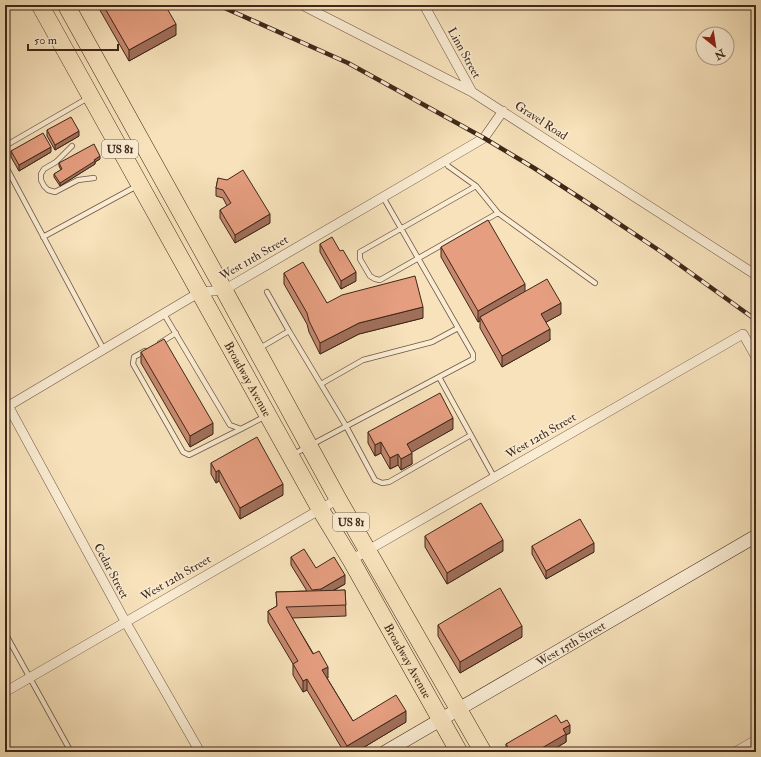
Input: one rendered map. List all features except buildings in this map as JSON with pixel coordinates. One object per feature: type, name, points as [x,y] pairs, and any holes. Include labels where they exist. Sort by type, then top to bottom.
[{"type":"highway","name":"Broadway Avenue","points":[[40,5],[200,292],[248,356],[277,409],[309,446],[483,752]]},
{"type":"highway","name":"Broadway Avenue","points":[[66,5],[224,290],[248,356]]},
{"type":"highway","name":"Broadway Avenue","points":[[277,409],[290,456],[459,752]]},
{"type":"street","name":"Gravel Road","points":[[302,5],[472,92],[756,275]]},
{"type":"street","name":"Linn Street","points":[[424,5],[472,92]]},
{"type":"street","name":"West 11th Street","points":[[6,405],[104,350],[200,292],[224,290],[484,138],[503,111]]},
{"type":"street","name":"West 12th Street","points":[[350,560],[743,334],[756,357]]},
{"type":"street","name":"Cedar Street","points":[[6,405],[125,622],[200,752]]},
{"type":"street","name":"West 12th Street","points":[[5,692],[338,499]]},
{"type":"street","name":"West 15th Street","points":[[385,752],[756,536]]},
{"type":"street","points":[[735,752],[756,740]]},
{"type":"lane","points":[[5,146],[91,96]]},
{"type":"lane","points":[[72,146],[56,162],[44,169],[41,174],[44,186],[48,190],[55,192],[78,180],[94,178]]},
{"type":"lane","points":[[445,160],[448,166],[476,186],[498,213],[596,283]]},
{"type":"lane","points":[[5,165],[104,350]]},
{"type":"lane","points":[[43,237],[140,184]]},
{"type":"lane","points":[[476,186],[360,252],[360,259],[370,276],[380,280],[498,213]]},
{"type":"lane","points":[[290,456],[473,359],[474,354],[383,196]]},
{"type":"lane","points":[[268,292],[289,331],[346,426],[376,480],[382,483],[389,482],[471,435]]},
{"type":"lane","points":[[164,314],[230,425],[241,429]]},
{"type":"lane","points":[[321,384],[362,360],[432,342],[458,328]]},
{"type":"lane","points":[[248,356],[289,331]]},
{"type":"lane","points":[[158,344],[176,333]]},
{"type":"lane","points":[[152,347],[134,358],[133,364],[183,452],[189,455],[277,409]]},
{"type":"lane","points":[[439,377],[494,477]]},
{"type":"lane","points":[[5,633],[71,752]]},
{"type":"railway","points":[[218,5],[348,63],[484,138],[534,168],[663,253],[756,320]]}]
